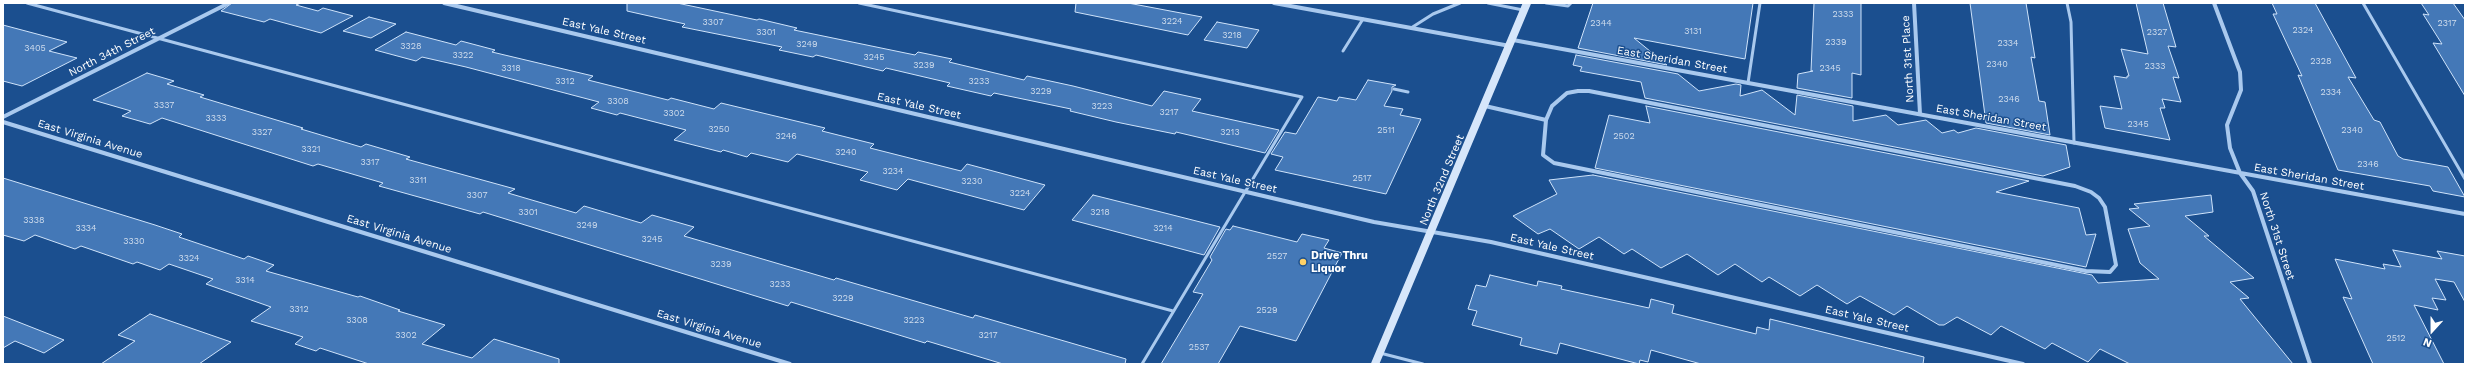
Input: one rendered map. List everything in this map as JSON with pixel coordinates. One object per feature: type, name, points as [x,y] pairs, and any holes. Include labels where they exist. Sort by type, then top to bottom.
[{"type":"main road","name":"North 32nd Street","points":[[1375,364],[1526,7]]},
{"type":"street","name":"North 34th Street","points":[[3,117],[229,3]]},
{"type":"street","name":"East Yale Street","points":[[444,3],[1374,222],[1491,242],[2023,364]]},
{"type":"street","name":"East Sheridan Street","points":[[1274,3],[1411,28],[1512,43],[1748,83],[2465,214]]},
{"type":"street","name":"North 31st Place","points":[[1914,3],[1920,114]]},
{"type":"street","name":"North 31st Street","points":[[2214,3],[2240,72],[2241,90],[2227,125],[2230,148],[2240,173],[2253,191],[2310,364]]},
{"type":"street","points":[[1589,91],[2075,186],[2091,192],[2099,198],[2105,207],[2116,265],[2110,272],[2086,271],[1554,162],[1543,155],[1546,120],[1552,106],[1567,93],[1589,91]]},
{"type":"street","points":[[1485,106],[1546,120]]},
{"type":"street","name":"East Virginia Avenue","points":[[3,122],[790,364]]},
{"type":"lane","points":[[27,3],[1173,311]]},
{"type":"lane","points":[[859,3],[1302,97],[1142,364]]},
{"type":"lane","points":[[1411,28],[1433,14],[1460,3]]},
{"type":"lane","points":[[1488,3],[1526,7]]},
{"type":"lane","points":[[1546,3],[1568,6],[1571,3]]},
{"type":"lane","points":[[1748,83],[1760,3]]},
{"type":"lane","points":[[2067,3],[2071,22],[2074,143]]},
{"type":"lane","points":[[2363,3],[2465,179]]},
{"type":"lane","points":[[1343,51],[1363,19]]},
{"type":"lane","points":[[1394,89],[1408,92]]},
{"type":"lane","points":[[1380,353],[1423,364]]},
{"type":"building","points":[[232,3],[301,3],[296,5],[318,11],[323,8],[353,16],[321,33],[270,19],[264,22],[221,11]]},
{"type":"building","points":[[627,3],[677,3],[757,20],[759,19],[797,28],[794,30],[915,55],[918,52],[952,59],[949,62],[1024,80],[1027,76],[1152,106],[1164,91],[1201,99],[1192,111],[1279,130],[1265,153],[1176,132],[1175,134],[1116,122],[1070,111],[1071,109],[994,93],[991,96],[947,86],[950,83],[886,68],[883,71],[816,55],[813,57],[779,50],[782,47],[682,27],[685,24],[627,11]]},
{"type":"building","points":[[1076,3],[1128,3],[1202,17],[1188,35],[1075,12]]},
{"type":"building","points":[[1593,3],[1753,3],[1745,59],[1634,38],[1667,65],[1578,48]]},
{"type":"building","points":[[1814,3],[1861,3],[1861,75],[1852,73],[1852,98],[1797,88],[1798,74],[1813,71],[1811,71]]},
{"type":"building","points":[[1970,3],[2026,3],[2035,58],[2031,57],[2039,101],[2045,102],[2050,135],[1986,123]]},
{"type":"building","points":[[2136,3],[2163,3],[2176,47],[2168,46],[2179,78],[2173,77],[2181,102],[2162,99],[2165,108],[2160,108],[2170,140],[2105,128],[2100,106],[2122,109],[2114,76],[2127,78],[2127,76],[2129,76],[2121,49],[2148,54]]},
{"type":"building","points":[[2272,3],[2315,3],[2356,78],[2348,77],[2374,120],[2380,122],[2398,156],[2403,159],[2448,167],[2465,197],[2433,191],[2430,186],[2338,170],[2298,75],[2302,76],[2273,14],[2277,14]]},
{"type":"building","points":[[2421,3],[2453,3],[2465,20],[2465,96],[2433,43],[2442,44],[2423,14],[2429,15]]},
{"type":"building","points":[[369,17],[396,24],[371,38],[343,31]]},
{"type":"building","points":[[1217,22],[1259,30],[1247,48],[1204,40]]},
{"type":"building","points":[[3,25],[67,42],[49,51],[77,58],[22,86],[3,81]]},
{"type":"building","points":[[406,32],[456,45],[461,41],[495,50],[492,52],[593,76],[588,80],[668,100],[671,98],[714,109],[721,103],[825,128],[822,131],[874,144],[870,148],[961,171],[967,164],[1045,185],[1024,210],[908,179],[897,190],[860,180],[868,172],[797,154],[788,162],[751,153],[747,157],[723,150],[721,152],[674,140],[686,130],[620,113],[617,115],[591,108],[599,102],[466,67],[422,57],[416,61],[375,50]]},
{"type":"building","points":[[1576,55],[1678,74],[1699,91],[1736,84],[1741,85],[1740,96],[1762,90],[1795,115],[1797,95],[1853,106],[1853,121],[1886,115],[1898,125],[1926,120],[1942,133],[1954,130],[1958,133],[1976,128],[2066,145],[2070,167],[2043,176],[1645,98],[1641,82],[1580,71],[1582,67],[1573,65]]},
{"type":"building","points":[[147,73],[174,81],[167,84],[204,95],[200,97],[303,128],[301,129],[361,147],[366,144],[410,157],[406,159],[515,189],[508,193],[576,213],[584,206],[641,223],[652,215],[694,227],[684,236],[834,280],[836,278],[973,318],[975,315],[1126,359],[1125,364],[1003,364],[927,341],[925,343],[791,302],[788,306],[483,212],[480,214],[379,186],[383,183],[318,164],[313,166],[162,118],[150,124],[122,116],[131,111],[93,100]]},
{"type":"building","points":[[1368,80],[1396,85],[1392,87],[1392,91],[1384,106],[1403,109],[1400,115],[1421,119],[1386,194],[1275,170],[1283,157],[1271,154],[1285,132],[1296,134],[1318,97],[1337,101],[1339,97],[1356,100]]},
{"type":"building","points":[[1646,106],[2029,181],[1996,192],[2079,208],[2086,235],[2096,234],[2086,267],[1595,168],[1609,115],[1650,123]]},
{"type":"building","points":[[1593,175],[2092,275],[2098,283],[2159,279],[2140,263],[2128,229],[2150,226],[2129,209],[2139,208],[2134,204],[2211,195],[2213,212],[2185,216],[2209,236],[2204,236],[2254,278],[2230,282],[2249,298],[2240,299],[2293,364],[2130,364],[2100,349],[2088,362],[2052,343],[2045,349],[2001,326],[1991,335],[1957,317],[1944,325],[1939,325],[1907,306],[1894,315],[1860,296],[1847,304],[1817,285],[1800,296],[1769,277],[1762,282],[1735,264],[1718,275],[1687,254],[1661,268],[1632,249],[1624,254],[1599,237],[1579,249],[1550,229],[1538,234],[1513,216],[1557,194],[1549,180]]},
{"type":"building","points":[[3,178],[182,234],[179,237],[244,259],[248,256],[274,265],[266,271],[358,297],[360,296],[400,310],[398,311],[445,325],[422,344],[472,358],[494,339],[559,359],[559,364],[369,364],[320,348],[316,351],[295,344],[303,337],[251,321],[271,307],[206,284],[213,279],[169,264],[160,270],[137,262],[133,264],[81,246],[75,249],[35,235],[24,241],[3,235]]},
{"type":"building","points":[[1093,195],[1220,227],[1204,255],[1072,220]]},
{"type":"building","points":[[1233,226],[1297,242],[1302,234],[1329,240],[1324,248],[1342,253],[1296,341],[1240,326],[1218,364],[1161,364],[1203,294],[1193,292],[1212,260],[1210,257],[1226,229],[1230,230]]},
{"type":"building","points":[[2393,250],[2442,259],[2437,251],[2465,256],[2465,302],[2454,282],[2435,279],[2446,300],[2432,298],[2438,310],[2414,305],[2444,364],[2373,364],[2343,297],[2352,299],[2335,259],[2385,269],[2383,264],[2401,267]]},
{"type":"building","points":[[1490,275],[1537,286],[1538,281],[1562,286],[1561,289],[1649,308],[1651,299],[1674,305],[1672,313],[1756,334],[1757,327],[1769,330],[1770,319],[1924,357],[1923,364],[1701,364],[1651,350],[1648,362],[1640,360],[1639,364],[1560,343],[1557,354],[1520,345],[1522,338],[1472,325],[1477,311],[1468,309],[1476,285],[1486,287]]},
{"type":"building","points":[[150,314],[231,342],[199,364],[101,364],[135,341],[118,335]]},
{"type":"building","points":[[3,316],[64,340],[44,353],[15,341],[3,348]]},
{"type":"place","name":"Drive Thru Liquor","points":[[1303,262]]}]
